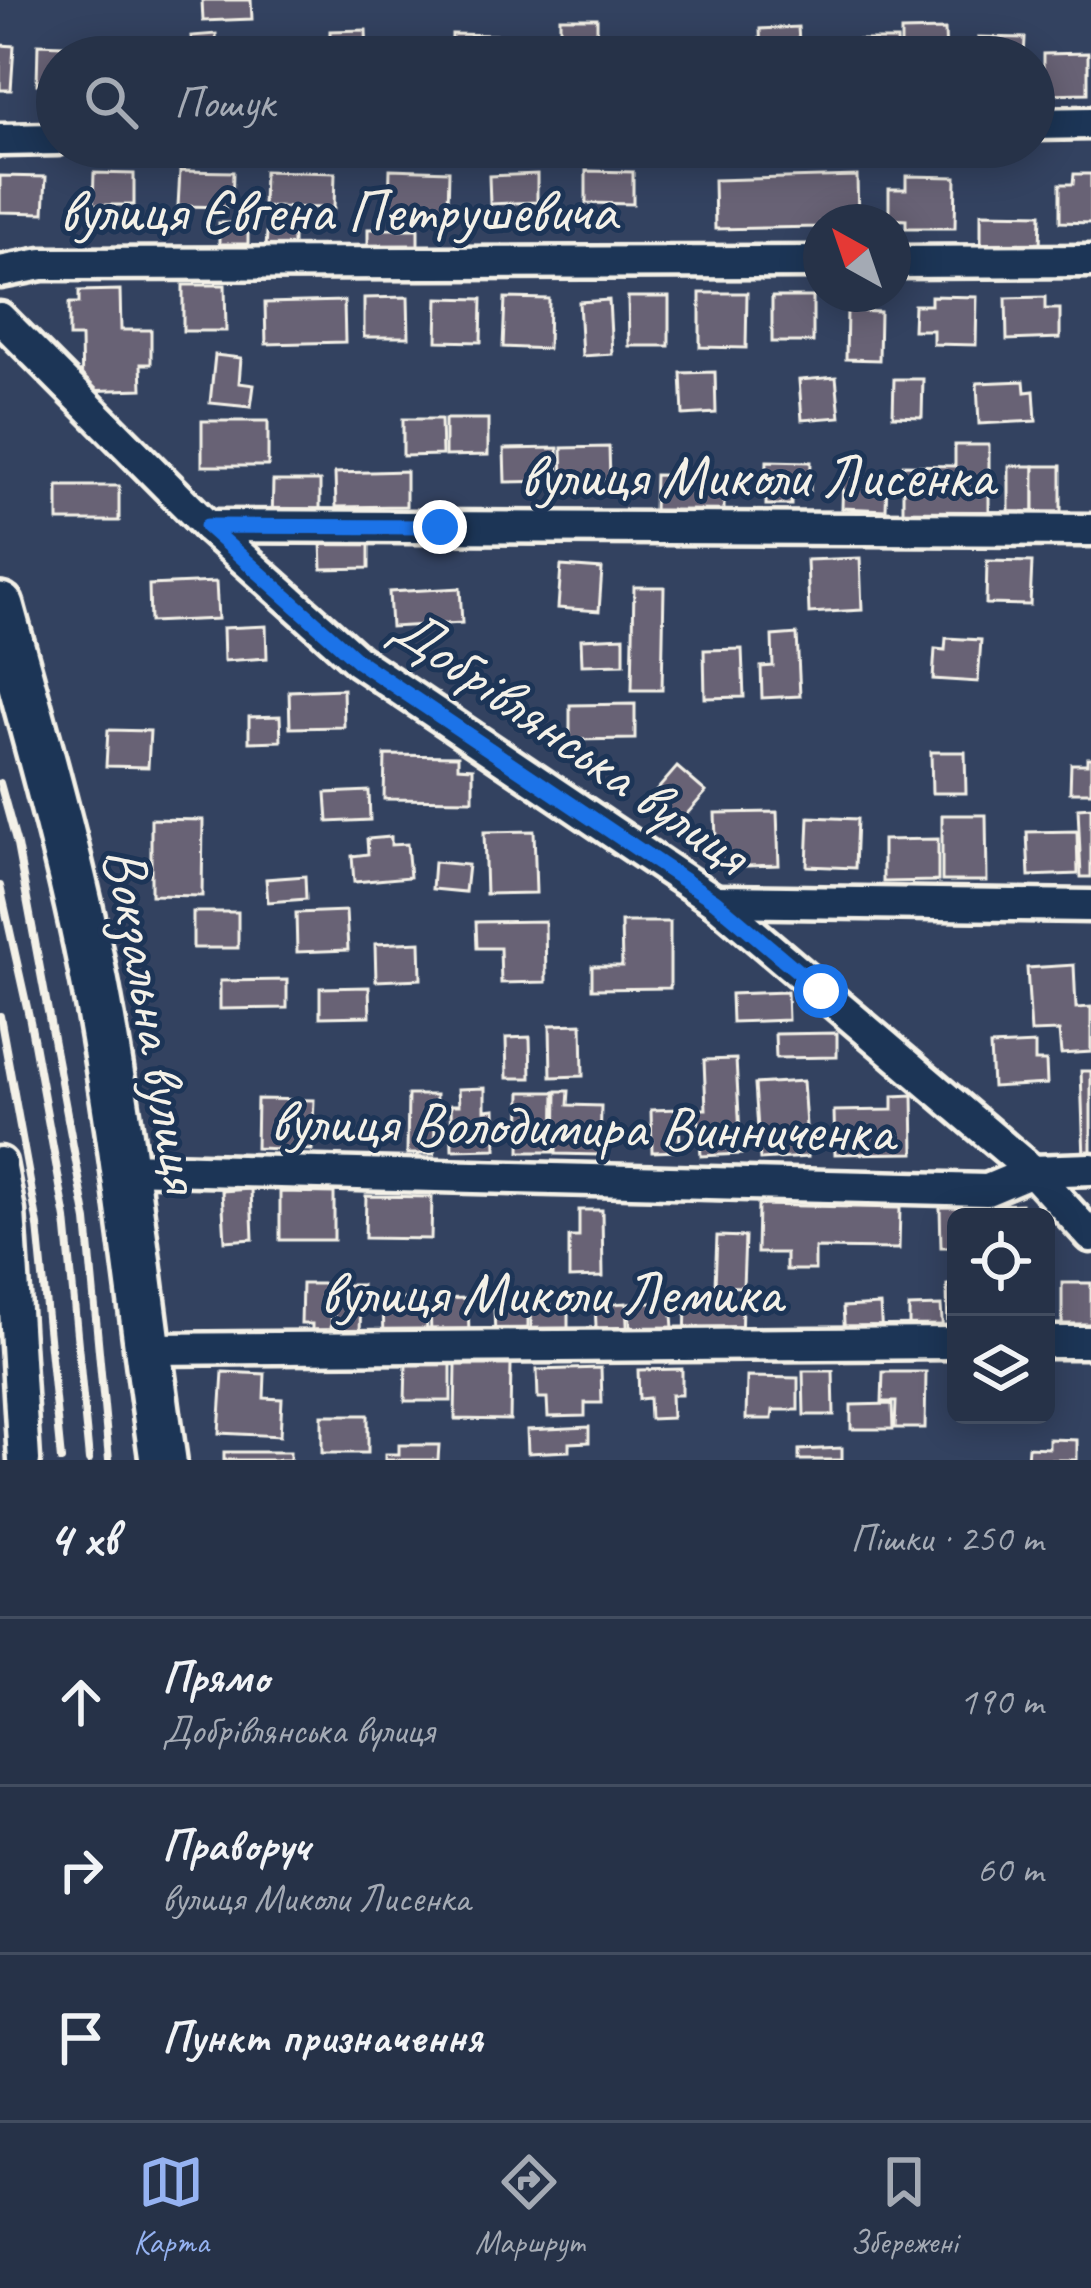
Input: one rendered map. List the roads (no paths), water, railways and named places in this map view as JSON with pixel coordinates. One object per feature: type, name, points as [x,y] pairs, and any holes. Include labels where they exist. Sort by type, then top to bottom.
[{"type":"street","points":[[1055,124],[1091,123]]},
{"type":"street","points":[[0,140],[36,139]]},
{"type":"street","points":[[911,262],[1091,261]]},
{"type":"street","name":"вулиця Євгена Петрушевича","points":[[0,272],[42,264],[803,262]]},
{"type":"street","name":"Добрівлянська вулиця","points":[[0,318],[207,526],[358,661],[715,901],[1032,1171],[1091,1236]]},
{"type":"street","name":"вулиця Миколи Лисенка","points":[[207,526],[1091,530]]},
{"type":"street","name":"Вокзальна вулиця","points":[[0,606],[59,822],[98,1003],[163,1460]]},
{"type":"street","points":[[715,901],[1091,906]]},
{"type":"street","points":[[0,1163],[9,1210],[24,1460]]},
{"type":"street","name":"вулиця Володимира Винниченка","points":[[125,1168],[987,1190],[1032,1171],[1091,1169]]},
{"type":"street","points":[[1055,1342],[1091,1342]]},
{"type":"street","name":"вулиця Миколи Лемика","points":[[147,1349],[947,1343]]},
{"type":"railway","points":[[0,783],[17,845],[87,1221],[109,1460]]},
{"type":"railway","points":[[0,886],[66,1219],[89,1460]]},
{"type":"railway","points":[[0,1016],[38,1226],[61,1460]]}]
